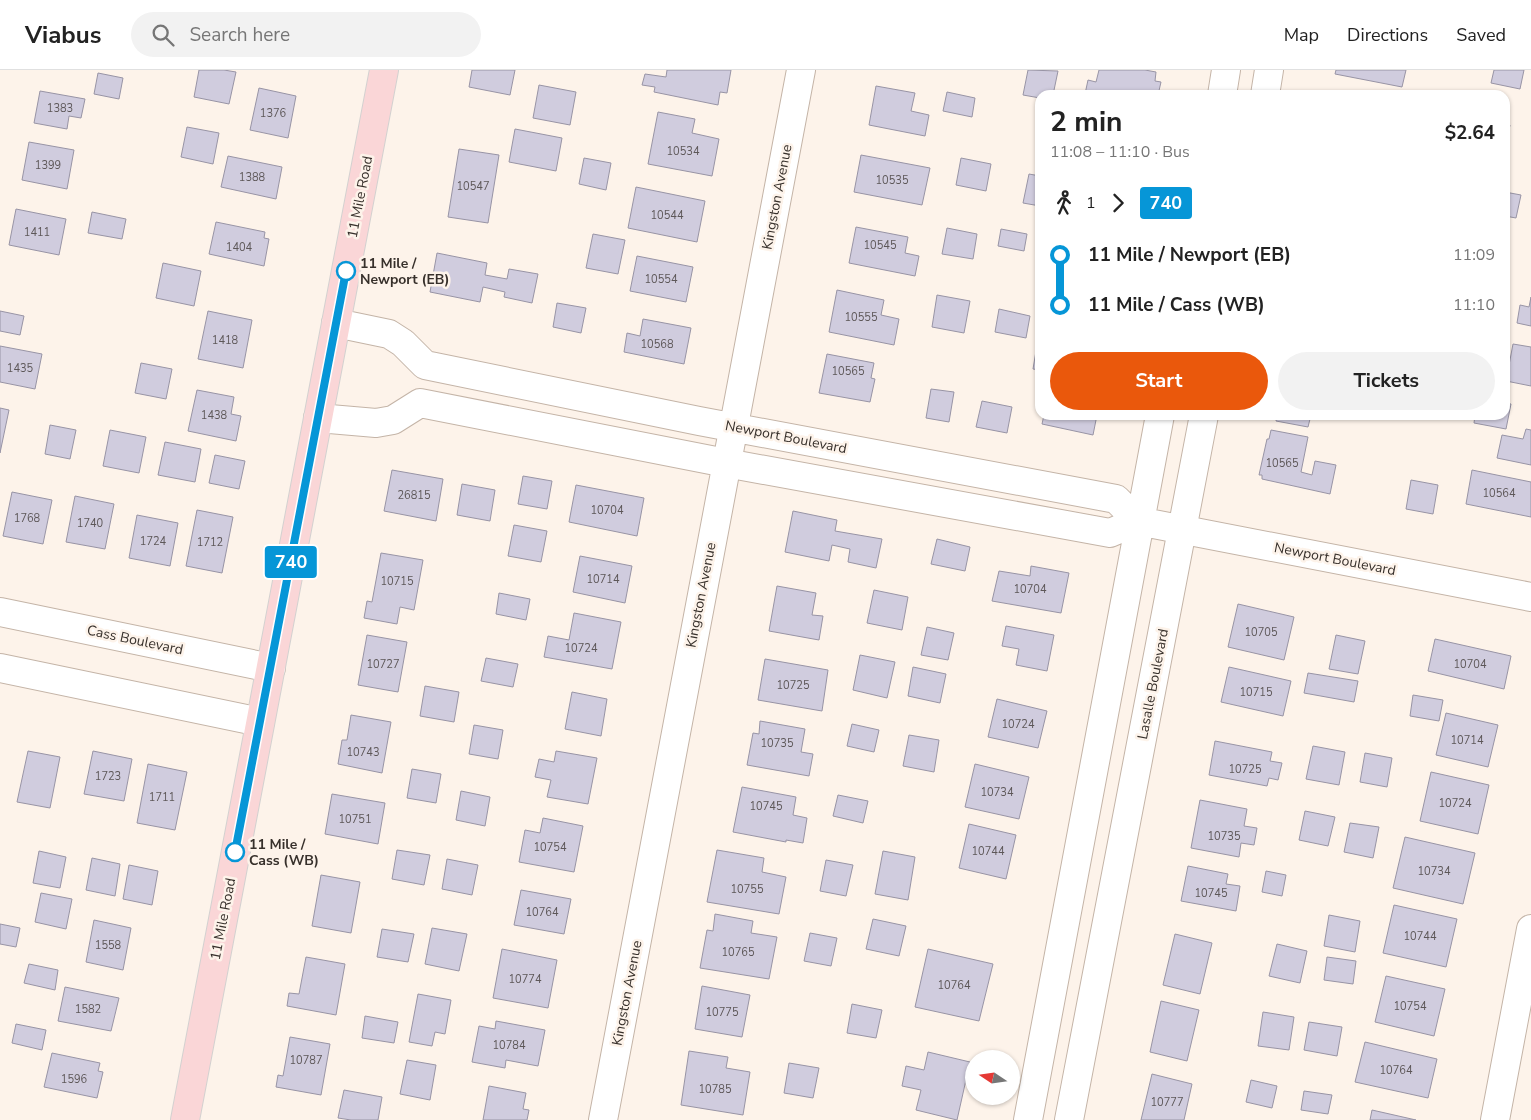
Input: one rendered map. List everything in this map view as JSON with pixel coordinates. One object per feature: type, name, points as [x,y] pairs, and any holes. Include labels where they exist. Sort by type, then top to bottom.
[{"type":"main road","name":"11 Mile Road","points":[[186,1120],[384,70]]},
{"type":"street","name":"Kingston Avenue","points":[[603,1120],[801,70]]},
{"type":"street","points":[[1223,90],[1226,70]]},
{"type":"street","points":[[1266,90],[1269,70]]},
{"type":"street","points":[[336,323],[389,334],[403,343],[425,365],[420,403]]},
{"type":"street","name":"Newport Boulevard","points":[[425,365],[733,427],[1116,499],[1138,521],[1531,597]]},
{"type":"street","points":[[318,418],[376,424],[393,420],[420,403],[726,463],[1110,533],[1138,521]]},
{"type":"street","points":[[1028,1120],[1138,521],[1159,420]]},
{"type":"street","name":"Lasalle Boulevard","points":[[1069,1120],[1203,420]]},
{"type":"street","name":"Cass Boulevard","points":[[0,612],[271,668]]},
{"type":"street","points":[[0,668],[260,722]]},
{"type":"street","points":[[1495,1120],[1531,929]]},
{"type":"street","points":[[1060,945],[1102,952]]},
{"type":"building","points":[[199,70],[236,72],[229,104],[194,97]]},
{"type":"building","points":[[472,70],[515,70],[510,95],[469,87]]},
{"type":"building","points":[[667,70],[731,70],[727,93],[720,92],[718,105],[654,92],[655,87],[642,85],[645,74],[666,77]]},
{"type":"building","points":[[1028,70],[1058,71],[1054,90],[1035,90],[1035,97],[1023,95]]},
{"type":"building","points":[[1099,70],[1145,70],[1156,72],[1155,81],[1161,82],[1159,90],[1086,90],[1088,80],[1096,82]]},
{"type":"building","points":[[1336,70],[1406,70],[1402,87],[1335,74]]},
{"type":"building","points":[[1494,70],[1524,70],[1520,89],[1491,83]]},
{"type":"building","points":[[98,73],[123,78],[119,99],[94,94]]},
{"type":"building","points":[[539,85],[576,92],[570,125],[533,118]]},
{"type":"building","points":[[876,86],[915,93],[911,111],[929,115],[925,136],[869,125]]},
{"type":"building","points":[[259,88],[296,96],[288,138],[250,130]]},
{"type":"building","points":[[40,91],[85,99],[81,118],[69,116],[67,129],[34,123]]},
{"type":"building","points":[[947,92],[975,98],[972,117],[943,111]]},
{"type":"building","points":[[658,112],[695,119],[692,133],[719,139],[712,176],[648,164]]},
{"type":"building","points":[[187,127],[219,133],[213,164],[181,157]]},
{"type":"building","points":[[515,129],[562,138],[556,171],[509,162]]},
{"type":"building","points":[[29,142],[74,150],[67,189],[22,180]]},
{"type":"building","points":[[459,149],[499,155],[488,223],[448,217]]},
{"type":"building","points":[[861,155],[930,168],[922,205],[854,192]]},
{"type":"building","points":[[228,156],[282,167],[276,199],[221,187]]},
{"type":"building","points":[[584,158],[611,163],[606,190],[579,184]]},
{"type":"building","points":[[961,158],[991,164],[986,191],[956,185]]},
{"type":"building","points":[[1029,174],[1035,175],[1035,205],[1023,203]]},
{"type":"building","points":[[636,187],[705,201],[697,242],[628,228]]},
{"type":"building","points":[[1510,193],[1521,195],[1516,218],[1510,217]]},
{"type":"building","points":[[16,209],[66,219],[59,255],[9,245]]},
{"type":"building","points":[[92,212],[126,219],[122,239],[88,233]]},
{"type":"building","points":[[216,222],[265,232],[264,238],[269,239],[264,266],[209,254]]},
{"type":"building","points":[[856,227],[908,237],[905,253],[919,256],[915,276],[849,263]]},
{"type":"building","points":[[947,228],[977,234],[973,259],[942,254]]},
{"type":"building","points":[[1001,229],[1027,234],[1024,251],[998,246]]},
{"type":"building","points":[[593,234],[625,240],[618,274],[586,268]]},
{"type":"building","points":[[437,253],[487,263],[485,275],[507,279],[509,269],[538,274],[532,303],[504,297],[505,292],[483,287],[480,302],[430,292]]},
{"type":"building","points":[[637,256],[693,267],[686,302],[630,291]]},
{"type":"building","points":[[163,263],[201,271],[194,306],[156,298]]},
{"type":"building","points":[[837,290],[884,300],[881,315],[899,319],[894,345],[829,332]]},
{"type":"building","points":[[937,295],[970,301],[964,333],[932,327]]},
{"type":"building","points":[[1531,297],[1531,326],[1517,323],[1520,305],[1529,307]]},
{"type":"building","points":[[557,303],[586,308],[581,333],[553,327]]},
{"type":"building","points":[[999,309],[1030,316],[1026,338],[995,332]]},
{"type":"building","points":[[0,311],[24,316],[20,335],[0,331]]},
{"type":"building","points":[[208,311],[252,320],[243,368],[198,359]]},
{"type":"building","points":[[643,319],[691,328],[684,364],[624,352],[627,333],[640,336]]},
{"type":"building","points":[[1513,344],[1531,347],[1531,386],[1510,382],[1510,360]]},
{"type":"building","points":[[0,346],[42,354],[35,389],[0,382]]},
{"type":"building","points":[[827,354],[874,363],[871,378],[875,379],[870,402],[819,393]]},
{"type":"building","points":[[141,363],[172,369],[166,399],[135,393]]},
{"type":"building","points":[[931,389],[954,392],[949,422],[926,418]]},
{"type":"building","points":[[197,390],[234,397],[231,414],[241,416],[236,441],[188,431]]},
{"type":"building","points":[[982,401],[1012,407],[1007,433],[976,427]]},
{"type":"building","points":[[0,408],[9,410],[0,453]]},
{"type":"building","points":[[1043,420],[1096,420],[1093,435],[1042,424]]},
{"type":"building","points":[[1276,420],[1310,420],[1308,427]]},
{"type":"building","points":[[1474,420],[1508,420],[1506,429],[1474,423]]},
{"type":"building","points":[[50,425],[76,430],[70,459],[45,454]]},
{"type":"building","points":[[1526,429],[1531,430],[1531,465],[1497,458],[1502,435],[1523,439]]},
{"type":"building","points":[[110,430],[146,437],[139,473],[103,466]]},
{"type":"building","points":[[1271,430],[1308,437],[1301,472],[1312,475],[1315,461],[1336,465],[1330,494],[1262,479],[1262,475],[1259,475],[1267,439],[1269,439]]},
{"type":"building","points":[[165,442],[201,449],[195,482],[158,475]]},
{"type":"building","points":[[215,455],[245,461],[239,489],[209,483]]},
{"type":"building","points":[[392,470],[443,479],[436,521],[384,511]]},
{"type":"building","points":[[1472,470],[1531,482],[1531,517],[1466,504]]},
{"type":"building","points":[[523,476],[552,481],[547,509],[518,504]]},
{"type":"building","points":[[1411,480],[1438,485],[1433,514],[1406,509]]},
{"type":"building","points":[[462,484],[495,490],[490,521],[457,515]]},
{"type":"building","points":[[576,485],[644,498],[637,536],[569,522]]},
{"type":"building","points":[[12,492],[52,500],[43,544],[3,536]]},
{"type":"building","points":[[75,496],[114,504],[105,549],[66,542]]},
{"type":"building","points":[[197,510],[233,517],[222,573],[186,566]]},
{"type":"building","points":[[793,511],[837,520],[835,531],[882,539],[876,568],[848,562],[850,549],[832,545],[829,561],[785,552]]},
{"type":"building","points":[[137,515],[178,523],[170,566],[129,558]]},
{"type":"building","points":[[514,525],[547,531],[541,562],[508,556]]},
{"type":"building","points":[[937,539],[970,547],[965,571],[931,564]]},
{"type":"building","points":[[381,553],[423,560],[414,610],[400,607],[397,624],[364,618],[367,601],[372,602]]},
{"type":"building","points":[[580,556],[632,566],[625,603],[573,592]]},
{"type":"building","points":[[1031,566],[1069,573],[1061,613],[992,601],[999,571],[1030,576]]},
{"type":"building","points":[[777,586],[816,593],[812,615],[823,616],[819,640],[769,631]]},
{"type":"building","points":[[874,590],[908,597],[902,630],[867,623]]},
{"type":"building","points":[[499,593],[530,599],[526,620],[496,614]]},
{"type":"building","points":[[1238,604],[1294,617],[1284,660],[1228,647]]},
{"type":"building","points":[[574,613],[621,622],[612,669],[544,657],[548,636],[569,640]]},
{"type":"building","points":[[1006,626],[1054,635],[1047,671],[1016,665],[1019,649],[1002,646]]},
{"type":"building","points":[[927,627],[954,633],[948,660],[921,655]]},
{"type":"building","points":[[367,635],[407,642],[398,692],[358,685]]},
{"type":"building","points":[[1336,635],[1365,641],[1358,674],[1329,669]]},
{"type":"building","points":[[1435,639],[1511,656],[1504,689],[1428,671]]},
{"type":"building","points":[[860,655],[895,662],[887,698],[853,690]]},
{"type":"building","points":[[486,658],[518,664],[513,687],[481,681]]},
{"type":"building","points":[[765,659],[828,670],[822,711],[758,700]]},
{"type":"building","points":[[913,667],[946,674],[940,703],[908,696]]},
{"type":"building","points":[[1229,667],[1291,681],[1283,716],[1221,702]]},
{"type":"building","points":[[1308,673],[1358,681],[1354,702],[1304,693]]},
{"type":"building","points":[[425,686],[459,692],[454,722],[420,716]]},
{"type":"building","points":[[572,692],[607,699],[601,736],[565,729]]},
{"type":"building","points":[[1413,695],[1443,700],[1439,721],[1410,716]]},
{"type":"building","points":[[997,699],[1047,711],[1038,748],[988,737]]},
{"type":"building","points":[[1446,713],[1498,725],[1488,767],[1436,755]]},
{"type":"building","points":[[351,715],[391,722],[382,773],[338,764],[342,740],[347,740]]},
{"type":"building","points":[[760,721],[805,729],[801,752],[813,754],[809,776],[747,765],[753,733],[759,734]]},
{"type":"building","points":[[852,724],[879,730],[874,752],[847,746]]},
{"type":"building","points":[[474,725],[503,730],[498,759],[469,754]]},
{"type":"building","points":[[909,735],[939,740],[934,772],[903,766]]},
{"type":"building","points":[[1215,741],[1272,752],[1270,761],[1282,763],[1278,780],[1269,778],[1267,786],[1209,775]]},
{"type":"building","points":[[1313,746],[1345,752],[1339,785],[1306,779]]},
{"type":"building","points":[[28,751],[60,757],[50,808],[17,802]]},
{"type":"building","points":[[93,751],[132,759],[124,801],[84,794]]},
{"type":"building","points":[[556,751],[597,758],[588,804],[547,797],[551,780],[535,777],[539,759],[554,762]]},
{"type":"building","points":[[1365,753],[1392,758],[1387,787],[1360,782]]},
{"type":"building","points":[[148,764],[187,772],[175,830],[137,823]]},
{"type":"building","points":[[975,764],[1029,777],[1019,819],[965,807]]},
{"type":"building","points":[[412,769],[441,774],[436,803],[407,798]]},
{"type":"building","points":[[1431,772],[1489,785],[1478,834],[1420,821]]},
{"type":"building","points":[[742,787],[796,797],[793,815],[807,818],[803,843],[786,840],[786,842],[733,832]]},
{"type":"building","points":[[461,791],[490,797],[485,826],[456,820]]},
{"type":"building","points":[[332,794],[385,803],[378,844],[325,834]]},
{"type":"building","points":[[838,795],[868,801],[863,823],[833,816]]},
{"type":"building","points":[[1200,800],[1247,809],[1244,826],[1257,828],[1254,845],[1241,843],[1239,857],[1191,848]]},
{"type":"building","points":[[1305,811],[1335,817],[1328,846],[1299,840]]},
{"type":"building","points":[[543,818],[583,826],[574,872],[519,862],[525,830],[540,833]]},
{"type":"building","points":[[1350,823],[1379,827],[1373,858],[1344,852]]},
{"type":"building","points":[[969,824],[1016,835],[1006,879],[959,868]]},
{"type":"building","points":[[1405,837],[1475,853],[1463,904],[1393,888]]},
{"type":"building","points":[[397,850],[430,855],[424,885],[392,879]]},
{"type":"building","points":[[717,850],[764,858],[762,872],[786,877],[779,914],[707,902]]},
{"type":"building","points":[[39,851],[66,857],[60,888],[33,883]]},
{"type":"building","points":[[883,851],[915,857],[908,900],[875,894]]},
{"type":"building","points":[[92,858],[120,864],[115,896],[86,890]]},
{"type":"building","points":[[447,859],[478,865],[472,895],[442,889]]},
{"type":"building","points":[[826,860],[853,865],[846,896],[820,891]]},
{"type":"building","points":[[129,865],[158,871],[152,905],[123,899]]},
{"type":"building","points":[[1188,866],[1228,874],[1226,884],[1240,886],[1236,911],[1181,901]]},
{"type":"building","points":[[1266,871],[1286,875],[1282,896],[1262,892]]},
{"type":"building","points":[[321,875],[360,882],[351,933],[312,926]]},
{"type":"building","points":[[521,890],[571,899],[564,934],[514,925]]},
{"type":"building","points":[[41,893],[72,899],[66,929],[35,922]]},
{"type":"building","points":[[1394,905],[1457,919],[1446,967],[1383,953]]},
{"type":"building","points":[[715,914],[753,921],[751,933],[777,937],[769,979],[700,968],[707,930],[713,931]]},
{"type":"building","points":[[1329,915],[1360,921],[1355,952],[1324,946]]},
{"type":"building","points":[[873,919],[906,926],[899,956],[866,949]]},
{"type":"building","points":[[94,920],[131,928],[123,970],[86,962]]},
{"type":"building","points":[[0,924],[20,928],[16,947],[0,944]]},
{"type":"building","points":[[432,928],[467,934],[459,971],[425,964]]},
{"type":"building","points":[[382,929],[414,934],[408,962],[377,957]]},
{"type":"building","points":[[810,933],[837,938],[831,966],[804,961]]},
{"type":"building","points":[[1175,934],[1212,943],[1200,994],[1163,985]]},
{"type":"building","points":[[1277,944],[1307,951],[1300,983],[1269,976]]},
{"type":"building","points":[[502,949],[557,960],[548,1008],[493,998]]},
{"type":"building","points":[[928,949],[993,964],[979,1021],[915,1007]]},
{"type":"building","points":[[306,957],[345,964],[336,1015],[287,1006],[289,993],[299,994]]},
{"type":"building","points":[[1327,957],[1356,961],[1353,984],[1324,980]]},
{"type":"building","points":[[29,964],[58,970],[55,990],[24,983]]},
{"type":"building","points":[[1386,976],[1445,989],[1434,1036],[1375,1022]]},
{"type":"building","points":[[702,986],[750,995],[742,1037],[695,1029]]},
{"type":"building","points":[[65,987],[119,998],[111,1031],[58,1021]]},
{"type":"building","points":[[418,994],[451,1000],[445,1034],[435,1032],[432,1046],[409,1042]]},
{"type":"building","points":[[1161,1001],[1199,1010],[1187,1061],[1150,1052]]},
{"type":"building","points":[[852,1004],[882,1010],[876,1038],[847,1033]]},
{"type":"building","points":[[1263,1012],[1294,1017],[1289,1050],[1258,1046]]},
{"type":"building","points":[[365,1016],[398,1022],[394,1043],[362,1038]]},
{"type":"building","points":[[496,1021],[545,1030],[538,1066],[506,1060],[505,1068],[472,1062],[479,1026],[495,1029]]},
{"type":"building","points":[[1309,1022],[1342,1027],[1337,1056],[1304,1050]]},
{"type":"building","points":[[16,1024],[46,1030],[42,1050],[12,1043]]},
{"type":"building","points":[[290,1037],[330,1044],[321,1095],[276,1087],[278,1075],[283,1076]]},
{"type":"building","points":[[1365,1042],[1437,1059],[1428,1098],[1355,1082]]},
{"type":"building","points":[[689,1051],[728,1057],[726,1068],[750,1072],[743,1115],[681,1105]]},
{"type":"building","points":[[928,1052],[965,1061],[965,1084],[957,1120],[916,1110],[921,1090],[902,1086],[906,1066],[924,1070]]},
{"type":"building","points":[[52,1053],[100,1063],[98,1071],[103,1072],[97,1098],[44,1087]]},
{"type":"building","points":[[407,1060],[436,1065],[430,1100],[400,1094]]},
{"type":"building","points":[[789,1063],[819,1068],[813,1098],[784,1093]]},
{"type":"building","points":[[1152,1074],[1192,1084],[1184,1120],[1141,1120]]},
{"type":"building","points":[[1251,1080],[1277,1086],[1272,1108],[1246,1102]]},
{"type":"building","points":[[489,1086],[526,1093],[523,1109],[529,1110],[527,1120],[483,1120]]},
{"type":"building","points":[[344,1090],[382,1097],[378,1120],[338,1118]]},
{"type":"building","points":[[1304,1091],[1332,1095],[1328,1114],[1301,1110]]},
{"type":"building","points":[[1372,1110],[1416,1120],[1370,1120]]},
{"type":"bus line","name":"740","points":[[235,852],[346,271]]},
{"type":"place","name":"11 Mile / Newport (EB)","points":[[346,271]]},
{"type":"place","name":"11 Mile / Cass (WB)","points":[[235,852]]}]
